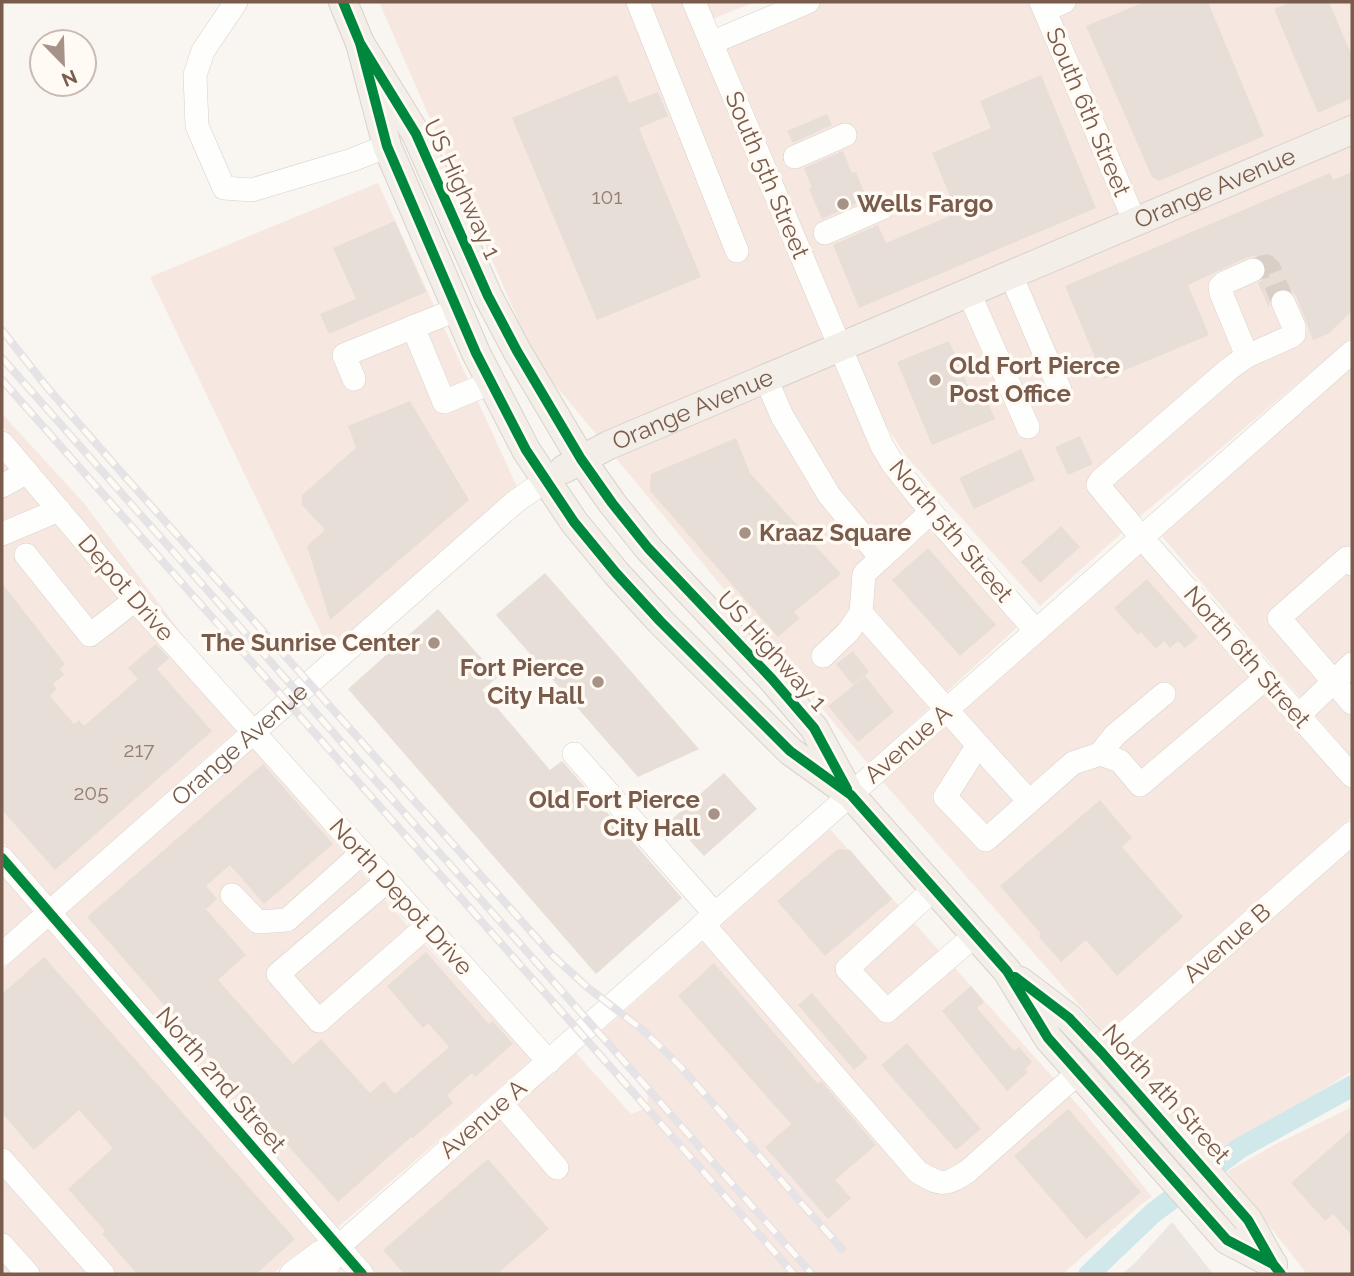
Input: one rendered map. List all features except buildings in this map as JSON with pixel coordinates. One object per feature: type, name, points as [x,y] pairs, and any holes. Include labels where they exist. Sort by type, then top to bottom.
[{"type":"main road","name":"US Highway 1","points":[[343,2],[360,43],[387,146],[491,383],[520,440],[545,481],[574,522],[660,621],[789,751],[851,795]]},
{"type":"main road","name":"US Highway 1","points":[[360,43],[416,134],[488,296],[580,459],[648,548],[772,679],[814,728],[851,795]]},
{"type":"main road","name":"Orange Avenue","points":[[545,481],[609,445],[1352,130]]},
{"type":"main road","name":"North 4th Street","points":[[851,795],[1007,971],[1048,1038],[1166,1173],[1227,1240],[1277,1269]]},
{"type":"main road","name":"North 4th Street","points":[[1007,971],[1069,1018],[1102,1053],[1248,1220],[1277,1269]]},
{"type":"street","points":[[638,2],[737,251]]},
{"type":"street","name":"South 5th Street","points":[[694,2],[840,348]]},
{"type":"street","points":[[711,43],[808,2]]},
{"type":"street","name":"South 6th Street","points":[[1050,4],[1135,222]]},
{"type":"street","points":[[226,8],[203,51],[195,75],[197,126],[224,188],[253,190],[352,160],[387,146]]},
{"type":"street","points":[[795,158],[845,135]]},
{"type":"street","points":[[825,233],[882,208]]},
{"type":"street","points":[[1253,271],[1220,287],[1247,356],[1294,334],[1294,327],[1283,302]]},
{"type":"street","points":[[1011,275],[1060,390]]},
{"type":"street","points":[[970,293],[1028,427]]},
{"type":"street","points":[[354,379],[344,355],[458,309]]},
{"type":"street","points":[[413,327],[444,402],[491,383]]},
{"type":"street","name":"North 5th Street","points":[[840,348],[882,446],[893,464],[931,512],[1036,631]]},
{"type":"street","name":"Avenue A","points":[[324,1274],[338,1247],[1352,352]]},
{"type":"street","name":"North 6th Street","points":[[1247,356],[1219,377],[1098,485],[1352,776]]},
{"type":"street","points":[[766,379],[782,416],[829,495],[881,558]]},
{"type":"street","name":"Depot Drive","points":[[2,443],[135,600],[253,732]]},
{"type":"street","points":[[2,486],[27,472]]},
{"type":"street","name":"Orange Avenue","points":[[2,954],[515,502],[545,481]]},
{"type":"street","points":[[2,534],[59,510]]},
{"type":"street","points":[[822,656],[848,632],[861,613],[863,574],[931,512]]},
{"type":"street","points":[[26,555],[90,635],[135,600]]},
{"type":"street","points":[[1352,564],[1347,558],[1279,618],[1352,703]]},
{"type":"street","points":[[861,613],[1029,801]]},
{"type":"street","points":[[1299,715],[1352,664]]},
{"type":"street","points":[[1100,754],[1120,761],[1140,785],[1266,678]]},
{"type":"street","points":[[978,745],[945,797],[986,840],[1073,763],[1100,754],[1115,735],[1164,694]]},
{"type":"street","name":"North Depot Drive","points":[[253,732],[548,1062]]},
{"type":"street","points":[[575,754],[918,1172],[936,1183],[952,1182],[968,1171],[1079,1072]]},
{"type":"street","name":"Avenue B","points":[[1102,1053],[1352,833]]},
{"type":"street","points":[[232,895],[258,922],[286,920],[362,853]]},
{"type":"street","name":"North 2nd Street","points":[[2,858],[362,1274]]},
{"type":"street","points":[[387,881],[278,974],[318,1021],[427,926]]},
{"type":"street","points":[[934,889],[847,969],[887,1011],[975,935]]},
{"type":"street","points":[[501,1103],[557,1167]]},
{"type":"street","points":[[2,1160],[103,1274]]},
{"type":"street","points":[[2,1245],[28,1274]]},
{"type":"street","name":"Avenue A","points":[[291,1274],[320,1252],[338,1247]]},
{"type":"shaded area","points":[[379,2],[682,2],[824,338],[600,439],[537,363]]},
{"type":"shaded area","points":[[705,2],[755,2],[712,19]]},
{"type":"shaded area","points":[[819,2],[1029,2],[1120,215],[844,330],[722,42]]},
{"type":"shaded area","points":[[1053,2],[1352,2],[1352,117],[1140,207]]},
{"type":"shaded area","points":[[1352,143],[1352,337],[1143,514],[1040,606],[906,456],[879,415],[853,352]]},
{"type":"shaded area","points":[[378,183],[518,489],[329,650],[150,277]]},
{"type":"shaded area","points":[[833,360],[861,426],[890,471],[1024,621],[868,764],[616,458]]},
{"type":"shaded area","points":[[1352,368],[1352,758],[1159,533]]},
{"type":"shaded area","points":[[2,414],[83,502],[190,645],[2,426]]},
{"type":"shaded area","points":[[2,459],[237,730],[49,897],[2,841]]},
{"type":"shaded area","points":[[1143,547],[1352,791],[1352,817],[1105,1034],[883,782]]},
{"type":"shaded area","points":[[253,748],[417,936],[533,1059],[336,1229],[64,915]]},
{"type":"shaded area","points":[[830,829],[1085,1113],[1152,1197],[1063,1274],[377,1274],[352,1247],[576,1053],[631,1114],[647,1108],[648,1096],[602,1031]]},
{"type":"shaded area","points":[[1352,849],[1352,1071],[1293,1109],[1212,1155],[1121,1052]]},
{"type":"shaded area","points":[[2,875],[32,911],[2,938]]},
{"type":"shaded area","points":[[48,929],[318,1241],[291,1258],[273,1274],[2,1274],[2,970]]},
{"type":"shaded area","points":[[1352,1107],[1352,1274],[1307,1274],[1227,1172],[1274,1145]]},
{"type":"shaded area","points":[[1172,1222],[1213,1274],[1122,1274],[1135,1263]]},
{"type":"waterway","points":[[1089,1274],[1153,1213],[1240,1148],[1352,1086]]},
{"type":"tunnel","points":[[1253,270],[1266,266],[1270,270],[1283,302]]},
{"type":"railway","points":[[2,330],[46,386],[121,472],[551,954],[587,987],[644,1031],[679,1065],[842,1249]]},
{"type":"railway","points":[[2,358],[812,1274]]},
{"type":"railway","points":[[2,380],[794,1274]]},
{"type":"cycle path","points":[[343,2],[360,43],[416,134],[488,296],[581,459],[648,548],[772,679],[814,728],[847,789]]},
{"type":"cycle path","points":[[360,43],[387,146],[476,353],[526,450],[574,522],[660,621],[790,751],[851,795],[1007,971],[1048,1038],[1227,1240],[1273,1264]]},
{"type":"cycle path","points":[[2,858],[362,1274]]},
{"type":"cycle path","points":[[1015,977],[1069,1018],[1102,1053],[1248,1220],[1281,1274]]},
{"type":"place","name":"Wells Fargo","points":[[843,204]]},
{"type":"place","name":"Old Fort Pierce Post Office","points":[[935,380]]},
{"type":"place","name":"Kraaz Square","points":[[745,533]]},
{"type":"place","name":"The Sunrise Center","points":[[434,643]]},
{"type":"place","name":"Fort Pierce City Hall","points":[[598,682]]},
{"type":"place","name":"Old Fort Pierce City Hall","points":[[714,814]]}]
